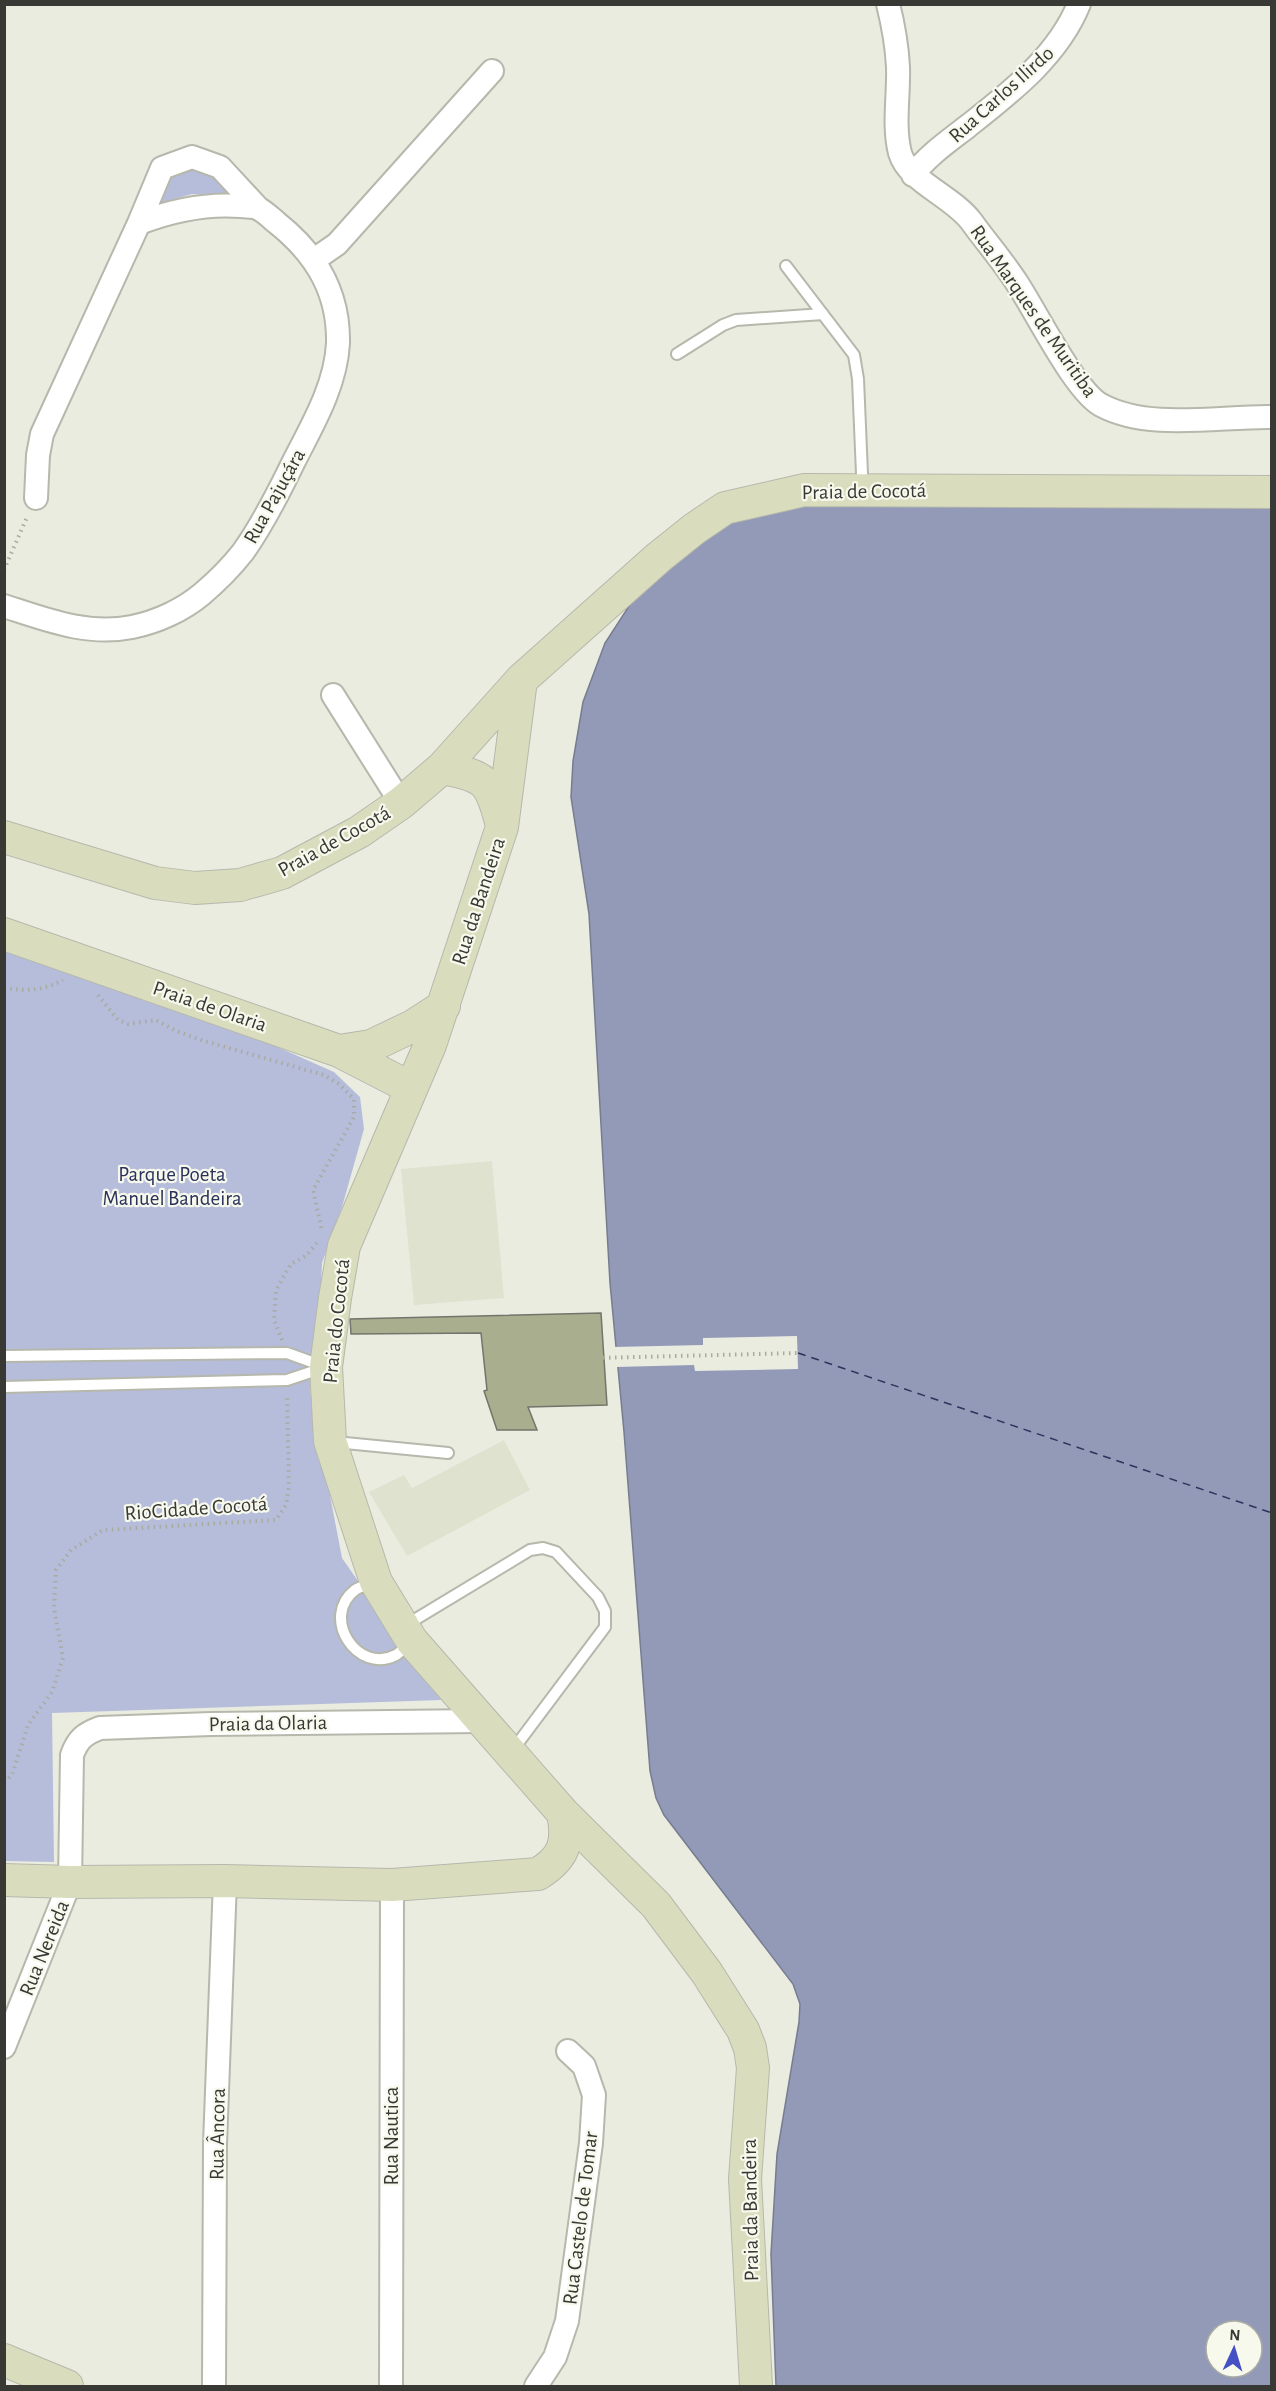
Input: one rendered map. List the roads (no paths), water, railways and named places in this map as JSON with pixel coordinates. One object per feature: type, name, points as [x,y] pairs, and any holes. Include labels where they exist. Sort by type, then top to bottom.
[{"type":"street","name":"Rua Marques de Muritiba","points":[[888,4],[898,65],[898,138],[904,165],[913,175],[949,199],[968,217],[1017,283],[1050,339],[1093,400],[1123,414],[1158,420],[1272,417]]},
{"type":"street","name":"Rua Carlos Ilirdo","points":[[913,175],[923,161],[977,119],[1057,46],[1079,4]]},
{"type":"street","points":[[314,260],[337,244],[492,71]]},
{"type":"street","name":"Rua Pajuçára","points":[[4,606],[60,624],[99,631],[134,627],[173,613],[201,594],[242,553],[281,488],[321,409],[332,377],[338,344],[336,305],[327,283],[314,260],[294,237],[258,208],[220,167],[192,157],[162,168],[140,223],[42,434],[38,455],[36,498]]},
{"type":"street","points":[[140,223],[165,213],[196,206],[227,205],[258,208]]},
{"type":"street","name":"Praia de Cocotá","points":[[521,680],[658,557],[693,529],[725,508],[819,485],[889,481],[1272,492]]},
{"type":"street","name":"Rua da Bandeira","points":[[444,1006],[502,827],[504,716],[521,680]]},
{"type":"street","points":[[333,695],[402,803]]},
{"type":"street","name":"Praia de Cocotá","points":[[4,837],[155,883],[195,888],[240,885],[282,873],[359,832],[402,803],[504,716]]},
{"type":"street","points":[[442,768],[473,774],[485,784],[495,799],[502,827]]},
{"type":"street","name":"Praia de Olaria","points":[[4,934],[339,1051],[411,1088]]},
{"type":"street","points":[[339,1051],[371,1046],[413,1026],[444,1006]]},
{"type":"street","name":"Praia do Cocotá","points":[[444,1006],[344,1246],[326,1367],[330,1441],[376,1582],[408,1634],[481,1720]]},
{"type":"street","points":[[4,1880],[225,1881],[392,1885],[538,1874],[551,1866],[565,1845],[567,1831],[563,1813],[481,1720]]},
{"type":"street","name":"Praia da Olaria","points":[[70,1882],[72,1755],[76,1742],[85,1734],[100,1728],[481,1720]]},
{"type":"street","name":"Praia da Bandeira","points":[[563,1813],[604,1851],[656,1905],[694,1954],[728,2004],[750,2048],[753,2068],[745,2179],[756,2386]]},
{"type":"street","name":"Rua Âncora","points":[[214,2386],[215,2144],[225,1881]]},
{"type":"street","name":"Rua Nereida","points":[[4,2047],[70,1882]]},
{"type":"street","name":"Rua Nautica","points":[[391,2386],[392,1885]]},
{"type":"street","name":"Rua Castelo de Tomar","points":[[536,2386],[555,2357],[567,2321],[591,2143],[594,2095],[584,2066],[568,2051]]},
{"type":"street","points":[[4,2360],[67,2386]]},
{"type":"lane","points":[[786,266],[854,355],[862,474]]},
{"type":"lane","points":[[677,354],[723,325],[736,320],[823,314]]},
{"type":"lane","points":[[850,474],[862,474],[889,481]]},
{"type":"lane","points":[[4,1356],[287,1353],[326,1367]]},
{"type":"lane","points":[[4,1387],[287,1380],[326,1367]]},
{"type":"lane","points":[[330,1441],[448,1453]]},
{"type":"lane","points":[[376,1582],[355,1590],[342,1608],[341,1630],[353,1649],[373,1659],[395,1655],[408,1634],[530,1550],[543,1548],[556,1552],[598,1597],[605,1611],[605,1627],[511,1754]]},
{"type":"park label","name":"Parque Poeta Manuel Bandeira","points":[[172,1186]]}]
